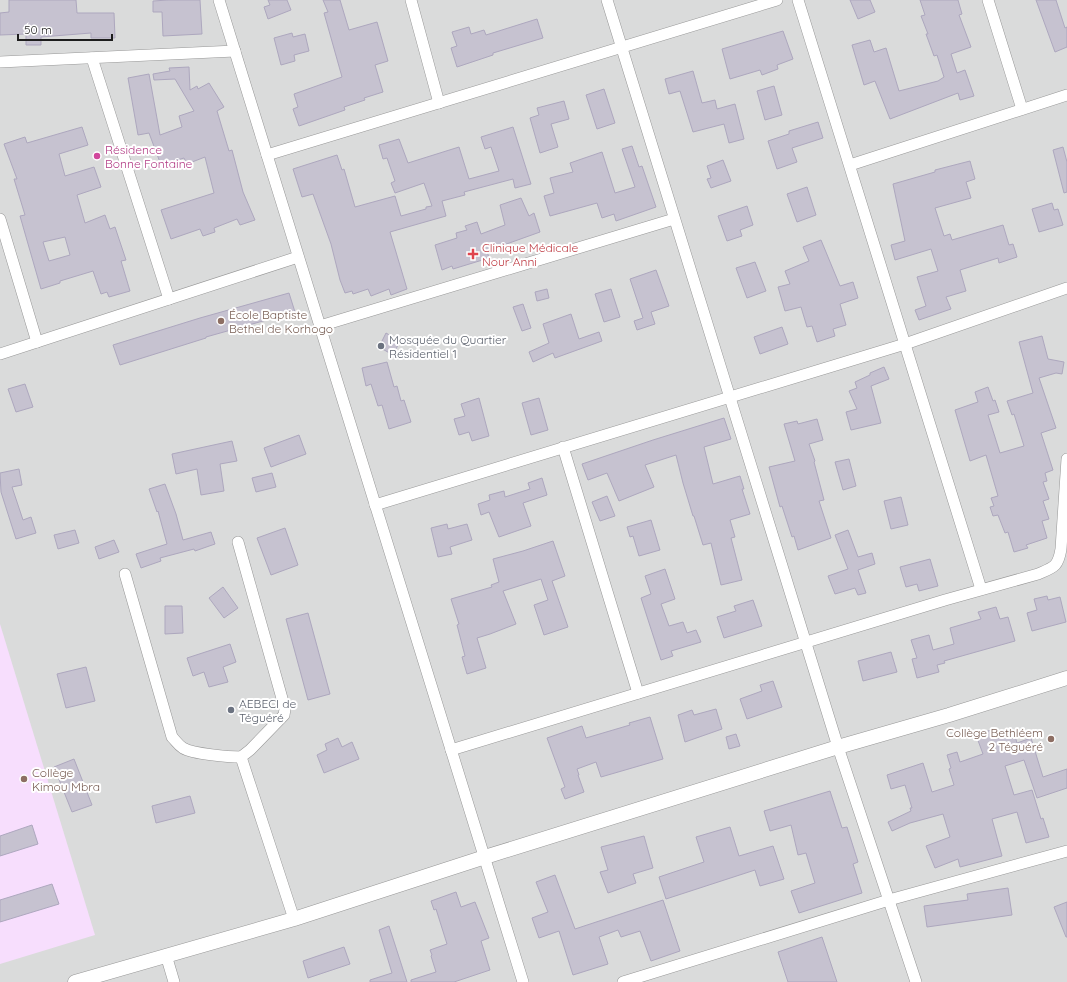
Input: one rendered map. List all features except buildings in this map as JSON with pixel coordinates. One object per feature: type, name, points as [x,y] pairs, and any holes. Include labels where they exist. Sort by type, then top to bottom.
[{"type":"street","points":[[219,0],[523,982]]},
{"type":"street","points":[[411,0],[439,103]]},
{"type":"street","points":[[607,0],[805,643],[916,982]]},
{"type":"street","points":[[267,155],[777,0]]},
{"type":"street","points":[[798,0],[981,589]]},
{"type":"street","points":[[988,0],[1022,109]]},
{"type":"street","points":[[0,62],[235,51]]},
{"type":"street","points":[[92,58],[169,299]]},
{"type":"street","points":[[850,165],[1067,95]]},
{"type":"street","points":[[0,219],[37,342]]},
{"type":"street","points":[[320,326],[674,219]]},
{"type":"street","points":[[0,354],[298,257]]},
{"type":"street","points":[[375,505],[905,344],[1067,288]]},
{"type":"street","points":[[562,447],[638,693]]},
{"type":"street","points":[[451,750],[981,589],[1038,574],[1052,568],[1059,561],[1061,549],[1067,459]]},
{"type":"street","points":[[125,574],[172,736],[178,744],[185,749],[225,757],[241,758],[284,716],[285,709],[238,542]]},
{"type":"street","points":[[75,982],[294,919],[485,857],[838,747],[949,715],[1067,678]]},
{"type":"street","points":[[241,758],[294,919]]},
{"type":"street","points":[[623,982],[889,900],[1067,851]]},
{"type":"street","points":[[166,955],[174,982]]},
{"type":"shaded area","points":[[0,0],[1067,0],[1067,982],[0,982]]},
{"type":"shaded area","name":"Collège Kimou Mbra","points":[[0,624],[95,935],[0,964]]},
{"type":"place","name":"Résidence Bonne Fontaine","points":[[97,156]]},
{"type":"place","name":"Clinique Médicale Nour Anni","points":[[473,254]]},
{"type":"place","name":"École Baptiste Bethel de Korhogo","points":[[221,321]]},
{"type":"place","name":"Mosquée du Quartier Résidentiel 1","points":[[381,346]]},
{"type":"place","name":"AEBECI de Téguéré","points":[[231,710]]},
{"type":"place","name":"Collège Bethléem 2 Téguéré","points":[[1051,739]]},
{"type":"place","name":"Collège Kimou Mbra","points":[[24,779]]}]
